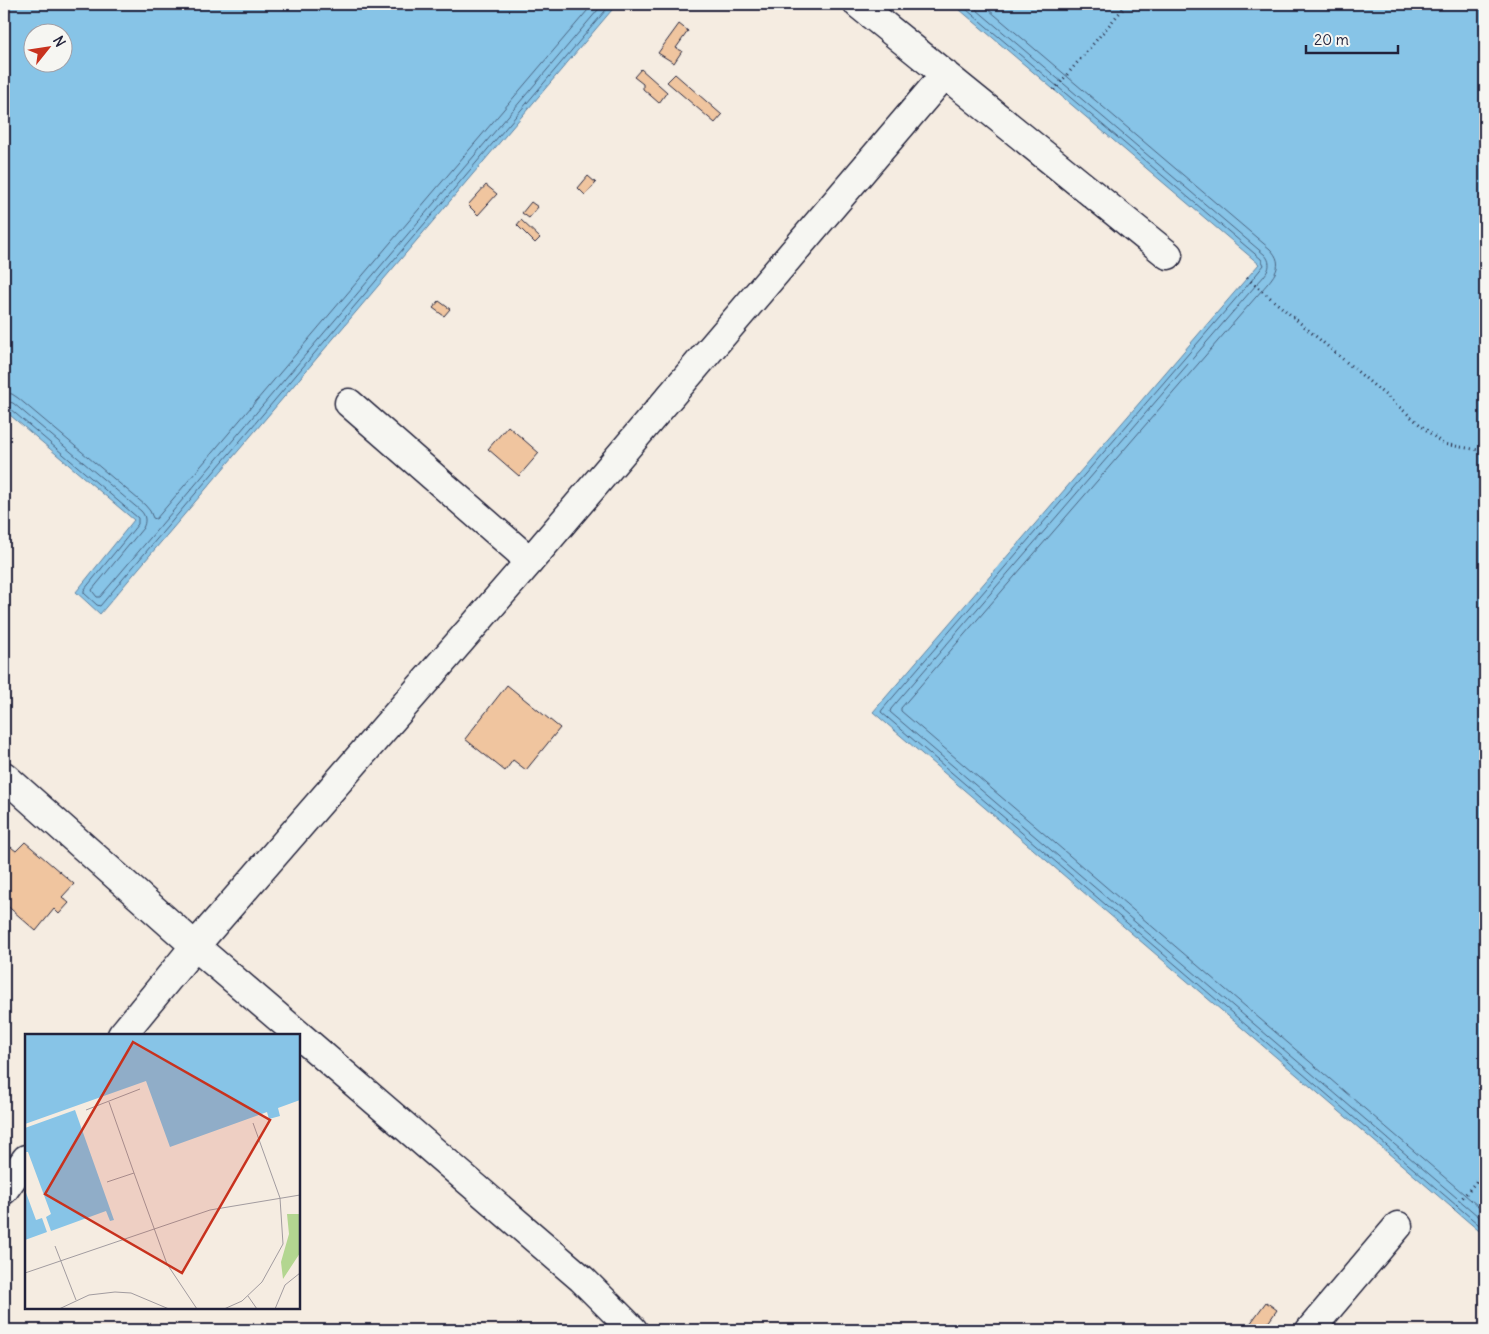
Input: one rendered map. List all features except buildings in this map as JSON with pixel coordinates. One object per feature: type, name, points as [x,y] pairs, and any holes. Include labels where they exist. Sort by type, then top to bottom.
[{"type":"street","points":[[858,4],[1168,255]]},
{"type":"street","points":[[123,1034],[195,946],[530,561],[946,74]]},
{"type":"street","points":[[349,403],[530,561]]},
{"type":"street","points":[[4,776],[195,946],[298,1034]]},
{"type":"street","points":[[300,1036],[582,1279],[632,1330]]},
{"type":"street","points":[[4,1190],[25,1160]]},
{"type":"street","points":[[1310,1330],[1398,1226]]},
{"type":"path","points":[[1054,90],[1127,4]]},
{"type":"path","points":[[1247,278],[1444,444],[1485,451]]},
{"type":"path","points":[[1452,1209],[1485,1171]]},
{"type":"water","points":[[4,4],[617,4],[100,614],[76,592],[134,520],[4,410]]},
{"type":"water","points":[[953,4],[1485,4],[1485,1236],[873,712],[1259,264]]}]
